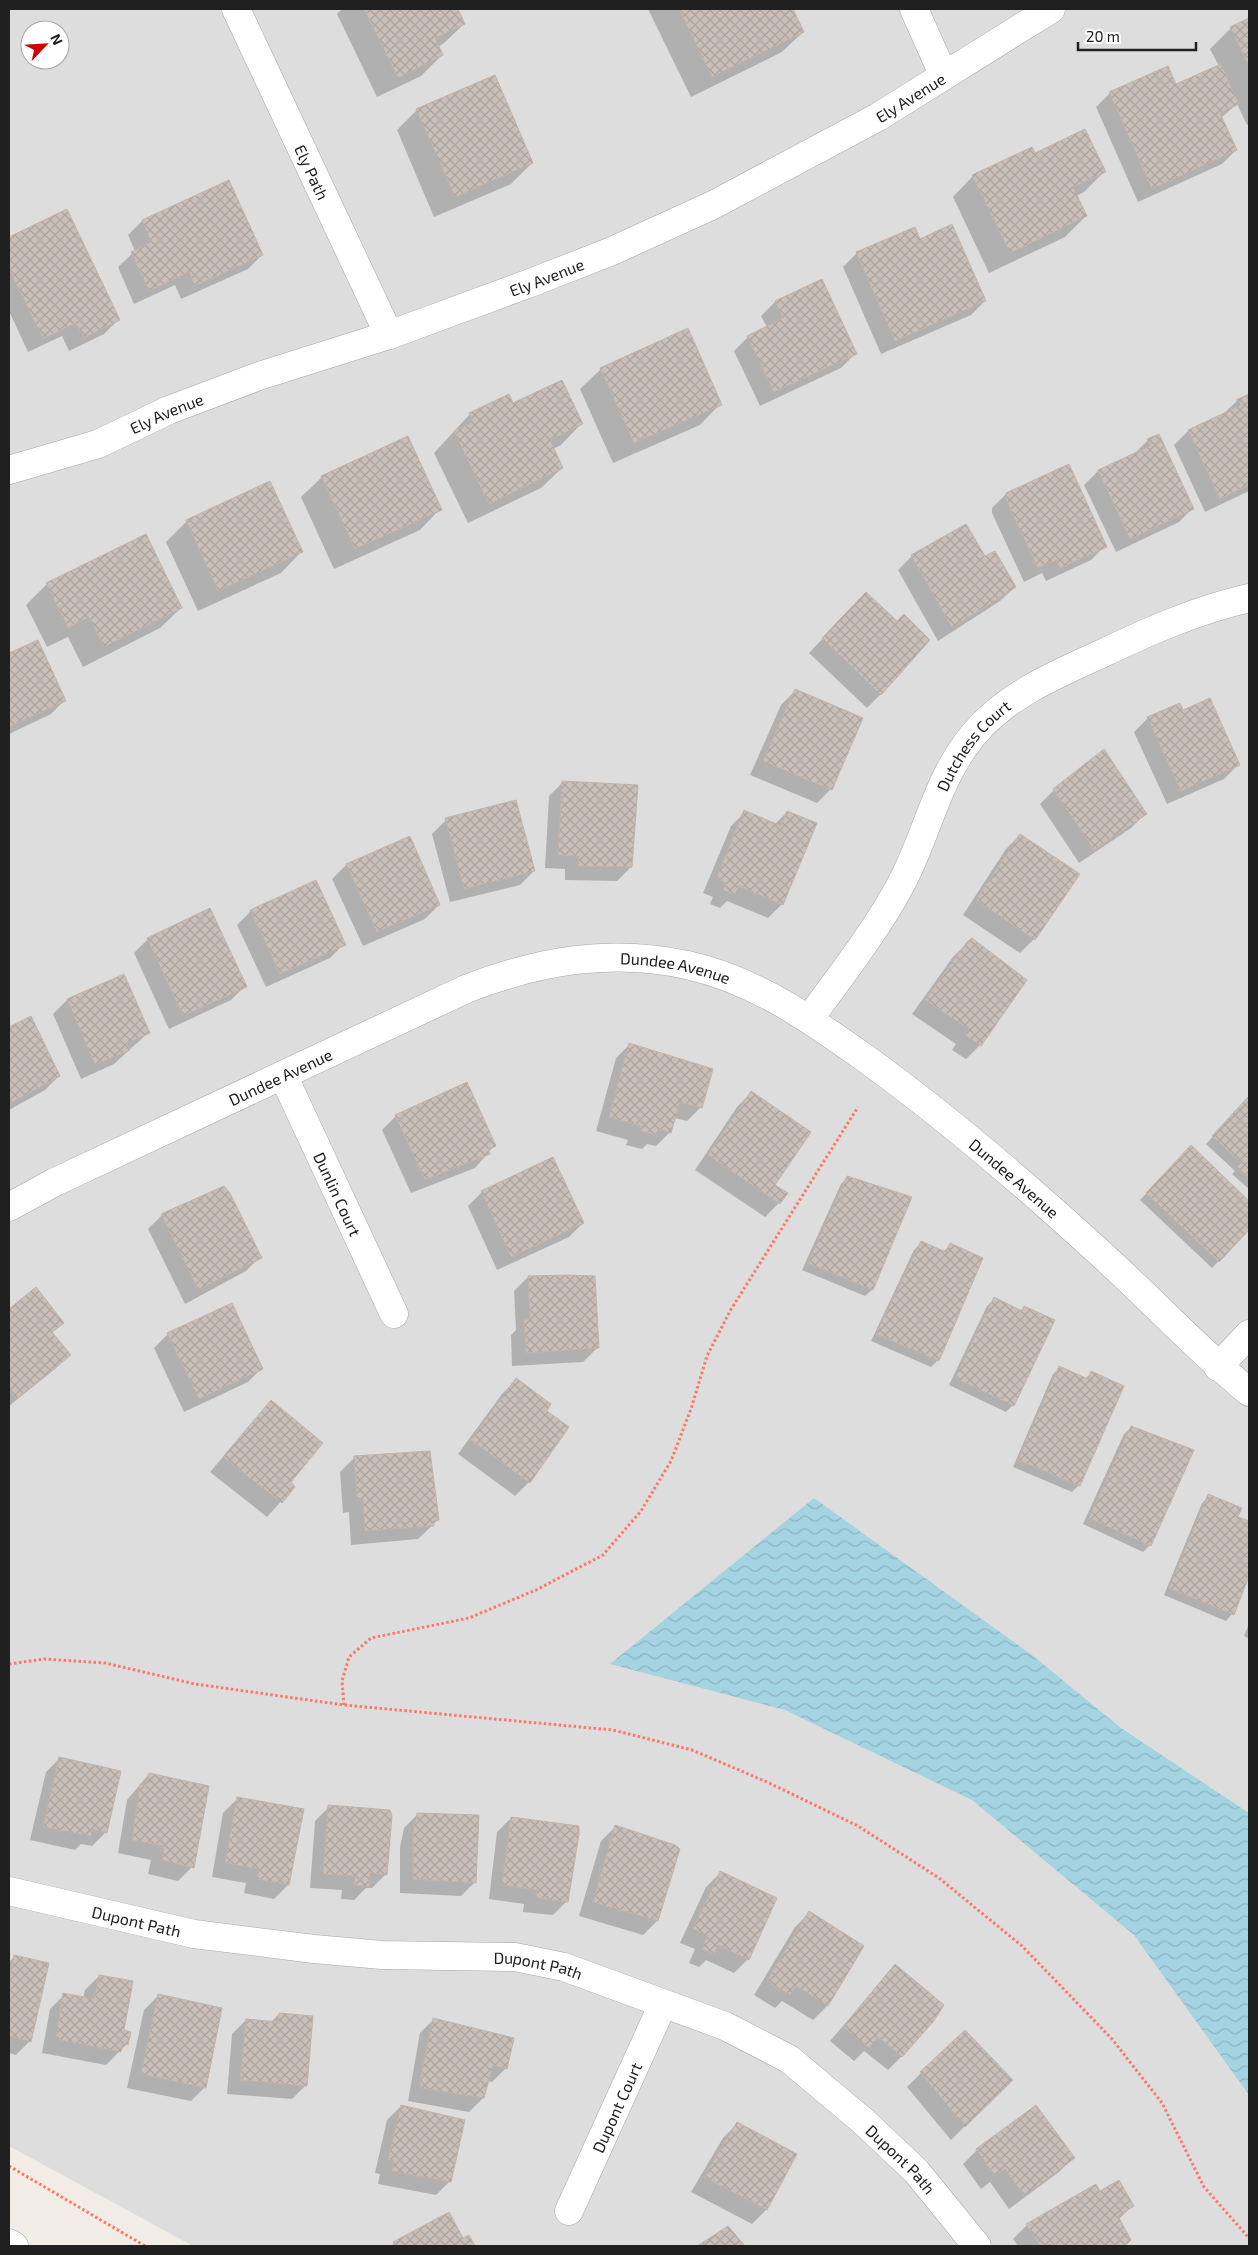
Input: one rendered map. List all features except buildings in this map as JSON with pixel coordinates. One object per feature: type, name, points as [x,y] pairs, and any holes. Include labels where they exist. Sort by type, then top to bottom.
[{"type":"street","name":"Ely Path","points":[[236,9],[389,335]]},
{"type":"street","points":[[914,9],[944,74]]},
{"type":"street","name":"Ely Avenue","points":[[9,470],[98,444],[169,410],[260,376],[389,335],[612,251],[713,205],[878,117],[944,74],[1051,9]]},
{"type":"street","name":"Dutchess Court","points":[[810,1018],[865,943],[902,883],[946,772],[974,734],[999,710],[1048,678],[1162,625],[1215,606],[1249,598]]},
{"type":"street","name":"Dundee Avenue","points":[[9,1207],[55,1182],[466,990],[507,973],[556,962],[603,957],[642,958],[688,965],[726,977],[766,994],[810,1018],[964,1134],[1101,1254],[1218,1367],[1249,1392]]},
{"type":"street","name":"Dunlin Court","points":[[283,1075],[394,1314]]},
{"type":"street","points":[[1218,1367],[1249,1334]]},
{"type":"street","name":"Dupont Path","points":[[9,1891],[203,1935],[314,1949],[382,1955],[514,1956],[564,1966],[725,2026],[789,2059],[863,2121],[916,2171],[977,2246]]},
{"type":"street","name":"Dupont Court","points":[[569,2211],[663,2004]]},
{"type":"street","points":[[9,2243],[14,2246]]},
{"type":"path","points":[[344,1705],[342,1681],[349,1657],[371,1638],[469,1618],[536,1590],[603,1555],[641,1511],[670,1461],[691,1409],[707,1356],[730,1310],[858,1107]]},
{"type":"path","points":[[9,1664],[44,1659],[105,1662],[195,1684],[344,1705],[613,1730],[692,1750],[767,1782],[858,1826],[939,1878],[1022,1946],[1105,2031],[1162,2102],[1204,2187],[1249,2238]]},
{"type":"path","points":[[9,2166],[145,2246]]},
{"type":"shaded area","points":[[9,9],[1249,9],[1249,2246],[193,2246],[9,2146]]},
{"type":"water","points":[[814,1498],[1032,1655],[1121,1728],[1249,1813],[1249,2095],[1134,1935],[972,1800],[785,1710],[610,1664]]}]
